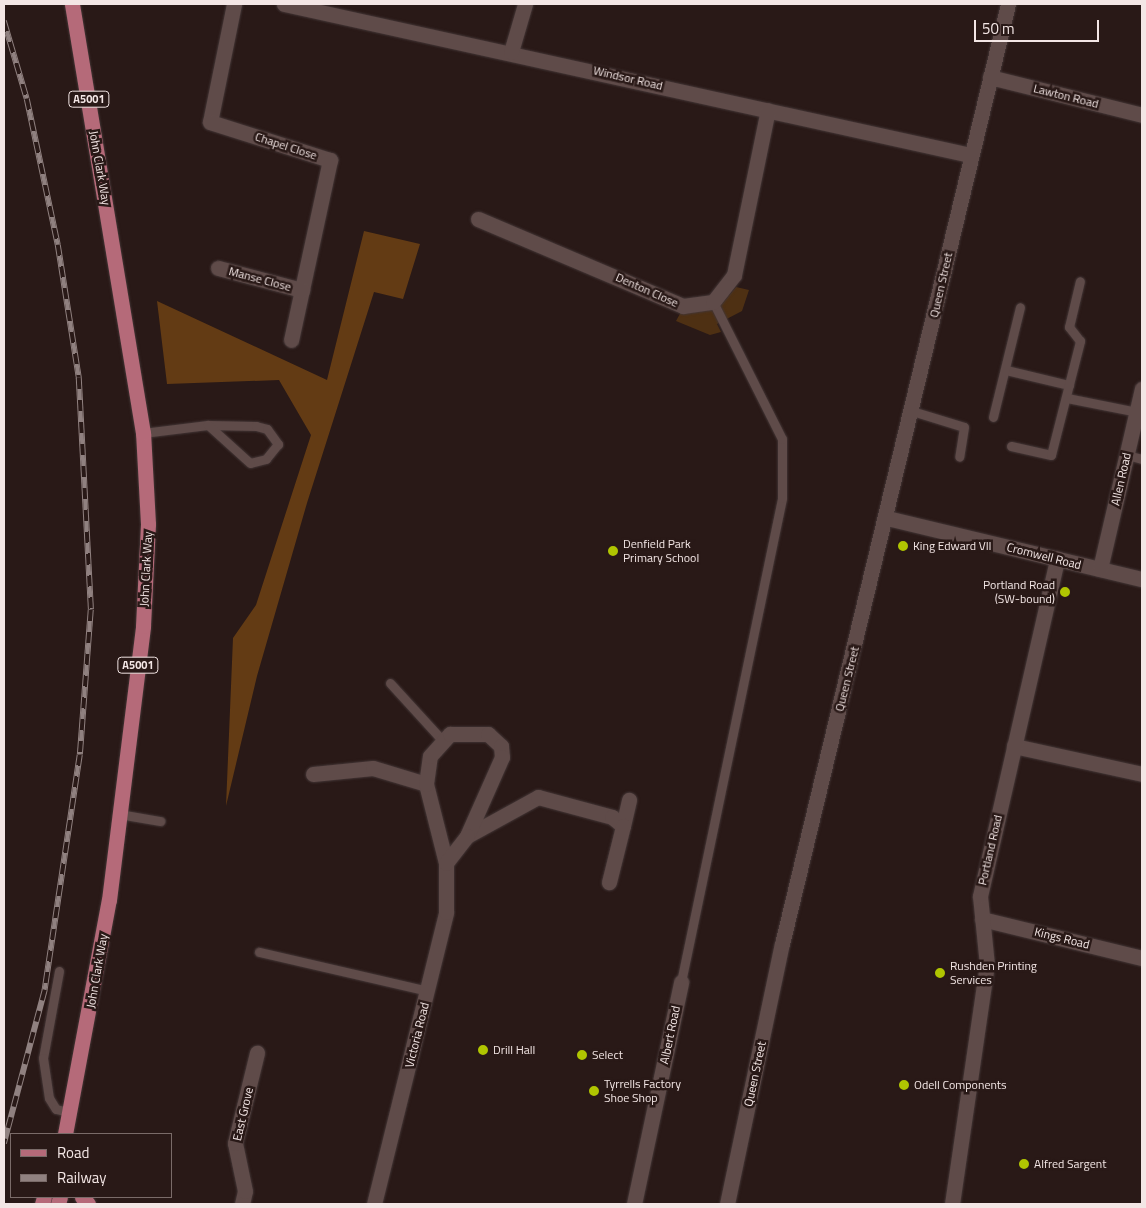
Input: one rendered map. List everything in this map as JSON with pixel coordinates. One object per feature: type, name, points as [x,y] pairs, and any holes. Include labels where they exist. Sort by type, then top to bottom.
[{"type":"main road","name":"John Clark Way","points":[[65,1133],[109,900],[143,626],[148,524],[143,433],[72,4]]},
{"type":"street","name":"Chapel Close","points":[[234,4],[210,122],[330,160],[291,340]]},
{"type":"street","name":"Windsor Road","points":[[284,4],[325,7],[511,52],[970,155]]},
{"type":"street","points":[[511,52],[525,4]]},
{"type":"street","name":"Queen Street","points":[[727,1204],[782,944],[887,518],[970,155],[1008,4]]},
{"type":"street","name":"Lawton Road","points":[[990,77],[1142,115]]},
{"type":"street","points":[[713,302],[734,275],[768,110]]},
{"type":"street","name":"Denton Close","points":[[478,219],[683,306],[713,302]]},
{"type":"street","name":"Manse Close","points":[[218,268],[302,290]]},
{"type":"street","name":"Allen Road","points":[[1100,569],[1142,388]]},
{"type":"street","name":"Cromwell Road","points":[[887,518],[1142,580]]},
{"type":"street","name":"Portland Road","points":[[952,1204],[988,965],[980,896],[1057,559]]},
{"type":"street","points":[[442,740],[450,734],[476,731],[488,734],[502,746],[502,757],[467,836],[446,864]]},
{"type":"street","name":"Victoria Road","points":[[374,1204],[446,912],[446,864],[426,784],[430,756],[442,740]]},
{"type":"street","points":[[1014,746],[1142,774]]},
{"type":"street","points":[[313,774],[373,768],[426,784]]},
{"type":"street","points":[[467,836],[538,797],[612,817],[623,826]]},
{"type":"street","points":[[609,882],[629,800]]},
{"type":"street","name":"Kings Road","points":[[982,919],[1142,958]]},
{"type":"street","name":"Albert Road","points":[[634,1204],[682,982]]},
{"type":"street","name":"East Grove","points":[[242,1204],[245,1191],[235,1143],[258,1053]]},
{"type":"lane","points":[[1011,446],[1051,455],[1068,398],[1069,385],[1080,342],[1069,327],[1080,280]]},
{"type":"lane","points":[[682,982],[782,498],[782,439],[713,302]]},
{"type":"lane","points":[[993,417],[1020,307]]},
{"type":"lane","points":[[1006,370],[1069,385]]},
{"type":"lane","points":[[1068,398],[1137,412]]},
{"type":"lane","points":[[912,411],[964,427],[959,457]]},
{"type":"lane","points":[[143,433],[208,425],[266,429],[278,444],[266,459],[250,463],[208,425]]},
{"type":"lane","points":[[1127,455],[1142,459]]},
{"type":"lane","points":[[390,683],[442,740]]},
{"type":"lane","points":[[120,814],[160,821]]},
{"type":"lane","points":[[259,952],[428,991]]},
{"type":"lane","points":[[59,971],[43,1058],[49,1098],[56,1109],[68,1112]]},
{"type":"shaded area","points":[[364,231],[420,244],[403,299],[374,292],[307,503],[257,676],[226,806],[233,638],[256,605],[311,435],[279,380],[167,384],[157,301],[327,380]]},
{"type":"shaded area","points":[[736,287],[749,290],[742,311],[717,324],[721,332],[710,335],[676,321],[682,310],[721,305]]},
{"type":"railway","points":[[4,21],[27,99],[58,245],[79,378],[91,610],[80,755],[45,990],[4,1144]]},
{"type":"place","name":"King Edward VII","points":[[903,546]]},
{"type":"place","name":"Denfield Park Primary School","points":[[613,551]]},
{"type":"place","name":"Portland Road (SW-bound)","points":[[1065,592]]},
{"type":"place","name":"Rushden Printing Services","points":[[940,973]]},
{"type":"place","name":"Drill Hall","points":[[483,1050]]},
{"type":"place","name":"Select","points":[[582,1055]]},
{"type":"place","name":"Odell Components","points":[[904,1085]]},
{"type":"place","name":"Tyrrells Factory Shoe Shop","points":[[594,1091]]},
{"type":"place","name":"Alfred Sargent","points":[[1024,1164]]}]
